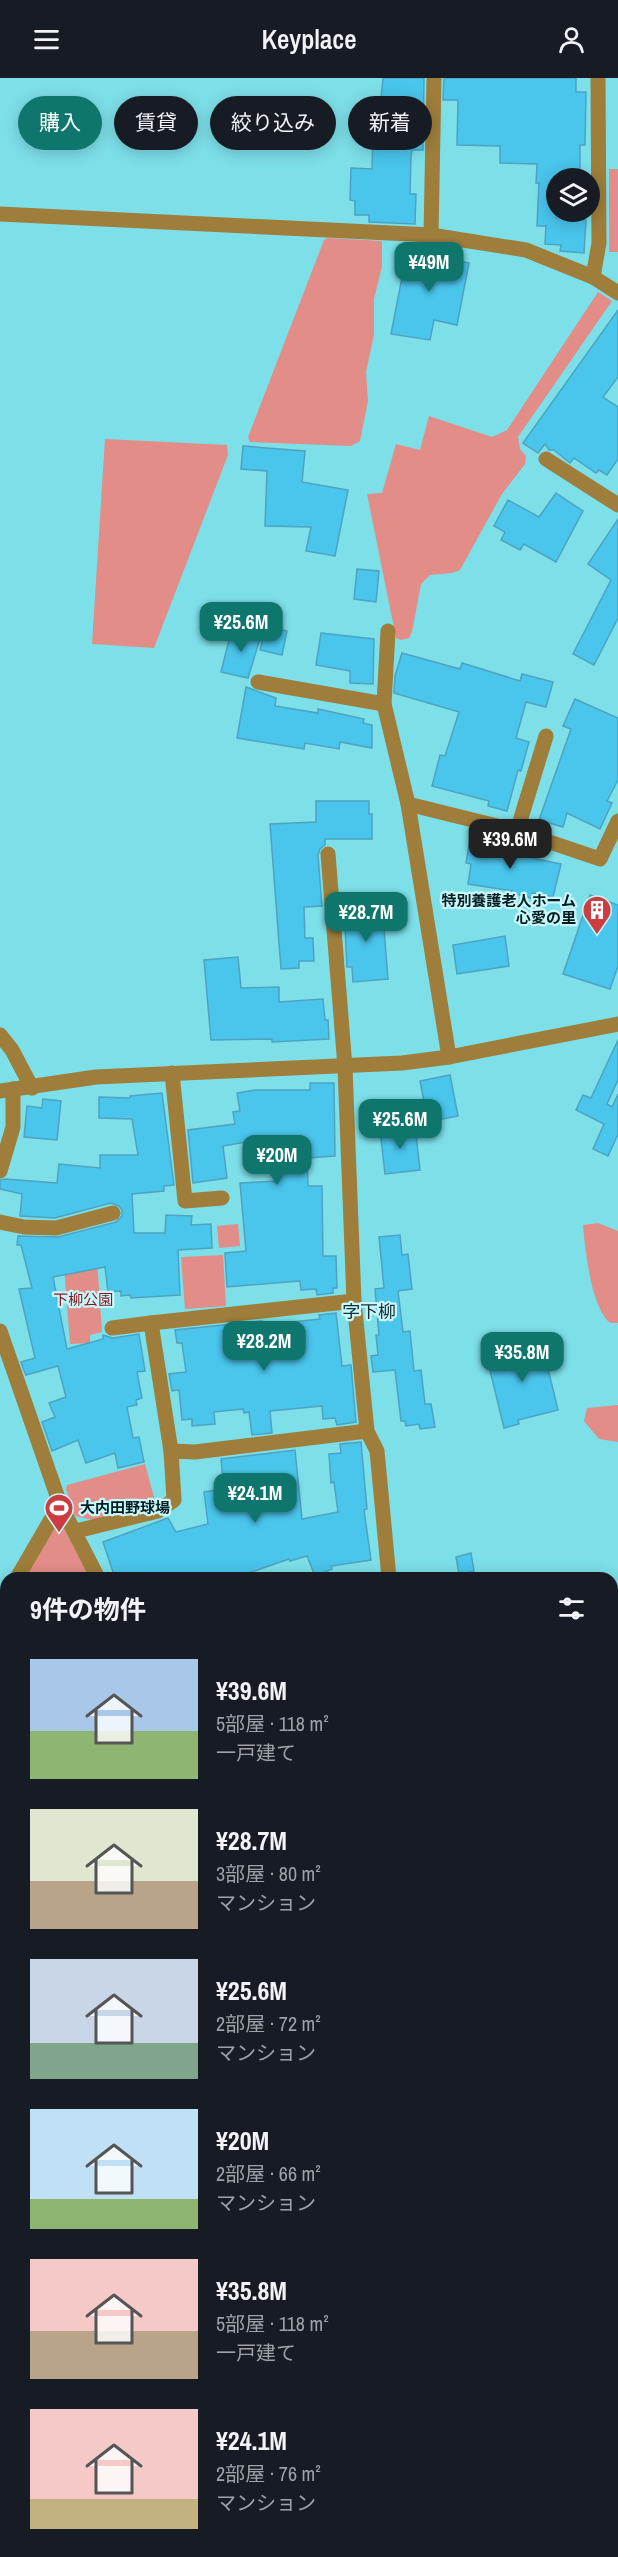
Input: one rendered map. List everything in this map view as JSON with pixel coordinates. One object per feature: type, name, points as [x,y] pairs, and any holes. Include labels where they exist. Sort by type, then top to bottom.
[{"type":"street","points":[[431,235],[434,78]]},
{"type":"street","points":[[593,277],[599,243],[598,78]]},
{"type":"street","points":[[0,214],[431,235],[526,250],[593,277],[618,293]]},
{"type":"street","points":[[546,459],[618,505]]},
{"type":"street","points":[[388,631],[384,704],[408,804],[449,1056]]},
{"type":"street","points":[[258,682],[384,704]]},
{"type":"street","points":[[517,831],[546,736]]},
{"type":"street","points":[[408,804],[517,831],[600,859],[618,821]]},
{"type":"street","points":[[327,854],[345,1066],[354,1301],[367,1431],[376,1451],[388,1572]]},
{"type":"street","points":[[0,1171],[13,1127],[7,1090],[96,1077],[402,1063],[618,1024]]},
{"type":"street","points":[[0,1035],[6,1049],[32,1088]]},
{"type":"street","points":[[172,1073],[186,1201],[222,1198]]},
{"type":"street","points":[[0,1221],[24,1227],[56,1228],[113,1213]]},
{"type":"street","points":[[112,1328],[354,1301]]},
{"type":"street","points":[[76,1531],[158,1511],[174,1500],[171,1451],[151,1323]]},
{"type":"street","points":[[0,1331],[60,1504],[76,1531],[95,1572]]},
{"type":"street","points":[[171,1451],[195,1452],[367,1431]]},
{"type":"street","points":[[20,1572],[60,1504]]},
{"type":"green space","points":[[609,169],[618,169],[618,252],[609,252]]},
{"type":"green space","points":[[328,238],[382,241],[382,267],[374,299],[374,335],[366,372],[368,401],[360,441],[351,446],[250,442],[248,437],[324,240]]},
{"type":"green space","points":[[598,292],[612,301],[518,437],[520,449],[526,456],[525,464],[502,494],[460,570],[430,575],[421,584],[412,632],[409,638],[401,640],[396,638],[367,494],[382,493],[396,444],[420,450],[429,416],[492,437],[507,430]]},
{"type":"green space","points":[[105,439],[227,445],[228,455],[154,648],[92,644]]},
{"type":"green space","points":[[598,1223],[618,1231],[618,1323],[610,1323],[603,1315],[590,1277],[583,1225]]},
{"type":"green space","points":[[238,1224],[240,1246],[219,1248],[217,1226]]},
{"type":"green space","points":[[223,1255],[226,1306],[185,1309],[181,1257]]},
{"type":"green space","name":"下柳公園","points":[[97,1259],[102,1332],[90,1335],[90,1343],[70,1344],[64,1267]]},
{"type":"green space","points":[[618,1405],[618,1442],[599,1439],[584,1421],[587,1408]]},
{"type":"green space","points":[[145,1464],[155,1501],[93,1520],[75,1516],[66,1489],[67,1485]]},
{"type":"green space","name":"大内田野球場","points":[[58,1517],[87,1572],[28,1572]]},
{"type":"building","points":[[383,78],[424,78],[424,96],[381,96]]},
{"type":"building","points":[[444,78],[576,78],[576,92],[586,92],[585,145],[580,145],[580,168],[546,168],[546,222],[586,222],[584,253],[560,251],[561,245],[545,244],[546,226],[537,226],[539,183],[536,183],[537,164],[500,163],[500,146],[457,145],[458,100],[443,100]]},
{"type":"building","points":[[372,150],[412,150],[410,194],[416,194],[415,224],[369,222],[369,215],[355,215],[355,201],[350,200],[351,168],[372,169]]},
{"type":"building","points":[[408,247],[447,255],[446,258],[469,263],[457,325],[434,320],[430,340],[391,334]]},
{"type":"building","points":[[618,310],[618,377],[603,397],[618,407],[618,459],[607,475],[599,470],[596,473],[574,458],[570,463],[554,450],[549,450],[545,444],[538,453],[523,443]]},
{"type":"building","points":[[243,446],[305,451],[302,482],[348,490],[335,556],[306,551],[311,527],[265,526],[267,471],[241,469]]},
{"type":"building","points":[[556,493],[583,511],[556,562],[524,544],[520,550],[501,540],[505,532],[494,526],[508,500],[539,517]]},
{"type":"building","points":[[618,519],[618,618],[594,665],[573,654],[611,580],[588,564]]},
{"type":"building","points":[[357,569],[379,571],[376,602],[354,599]]},
{"type":"building","points":[[266,626],[287,631],[282,655],[260,650]]},
{"type":"building","points":[[232,628],[261,635],[248,678],[221,672]]},
{"type":"building","points":[[321,633],[374,639],[373,684],[350,683],[350,671],[316,665]]},
{"type":"building","points":[[402,653],[460,669],[462,663],[520,681],[522,674],[553,682],[546,707],[526,702],[516,738],[529,742],[521,771],[518,770],[507,811],[488,806],[489,801],[432,786],[440,755],[445,756],[459,712],[394,693],[395,676]]},
{"type":"building","points":[[246,687],[276,698],[275,706],[318,713],[318,709],[364,719],[363,723],[372,725],[372,748],[340,742],[339,749],[305,743],[304,749],[237,738]]},
{"type":"building","points":[[575,699],[618,718],[618,780],[607,801],[612,803],[600,829],[567,813],[563,827],[539,820],[571,729],[563,726]]},
{"type":"building","points":[[316,801],[369,801],[369,814],[372,814],[372,839],[325,839],[325,845],[320,849],[318,855],[322,906],[304,907],[305,938],[313,938],[314,961],[299,961],[299,968],[281,969],[270,824],[316,822]]},
{"type":"building","points":[[477,835],[501,839],[499,851],[561,864],[553,897],[532,893],[531,898],[513,893],[513,891],[468,884],[471,864],[466,863],[470,840],[475,841]]},
{"type":"building","name":"特別養護老人ホーム 心愛の里","points":[[590,895],[618,905],[618,966],[610,989],[563,974]]},
{"type":"building","points":[[382,904],[388,979],[353,982],[352,967],[347,967],[344,907]]},
{"type":"building","points":[[505,936],[509,966],[457,974],[453,945]]},
{"type":"building","points":[[238,957],[241,988],[279,987],[279,1002],[323,999],[325,1020],[328,1020],[329,1039],[272,1042],[272,1039],[211,1040],[204,960]]},
{"type":"building","points":[[618,1040],[618,1080],[607,1104],[612,1107],[618,1094],[618,1134],[608,1156],[593,1149],[604,1124],[576,1110],[583,1095],[591,1098]]},
{"type":"building","points":[[450,1075],[458,1116],[428,1122],[420,1081]]},
{"type":"building","points":[[310,1083],[334,1083],[335,1156],[307,1158],[308,1186],[322,1186],[323,1256],[336,1256],[337,1288],[333,1288],[333,1293],[317,1295],[316,1289],[301,1290],[300,1281],[227,1287],[225,1253],[246,1251],[240,1183],[277,1181],[274,1137],[223,1146],[227,1178],[193,1183],[188,1130],[235,1124],[233,1112],[240,1111],[237,1093],[255,1090],[310,1090]]},
{"type":"building","points":[[162,1093],[174,1185],[164,1186],[164,1191],[132,1194],[134,1233],[165,1233],[166,1215],[192,1216],[191,1225],[211,1224],[212,1248],[178,1250],[180,1295],[131,1298],[130,1295],[121,1296],[121,1291],[108,1292],[105,1267],[53,1277],[67,1349],[103,1339],[103,1335],[113,1338],[139,1334],[145,1371],[137,1372],[142,1398],[136,1400],[137,1405],[127,1407],[133,1438],[139,1437],[144,1462],[118,1468],[115,1453],[86,1463],[78,1440],[52,1451],[42,1422],[55,1417],[49,1403],[66,1397],[58,1366],[26,1375],[21,1362],[35,1358],[19,1289],[32,1288],[21,1245],[17,1245],[18,1236],[58,1237],[116,1222],[122,1216],[122,1210],[111,1203],[55,1218],[20,1216],[22,1194],[0,1189],[0,1180],[57,1183],[59,1164],[100,1168],[100,1155],[138,1155],[132,1119],[99,1118],[99,1097],[130,1098],[130,1096]]},
{"type":"building","points":[[43,1099],[61,1101],[57,1140],[24,1137],[27,1106],[42,1108]]},
{"type":"building","points":[[415,1125],[420,1170],[385,1174],[380,1130]]},
{"type":"building","points":[[400,1235],[402,1255],[408,1254],[412,1289],[398,1291],[403,1332],[410,1331],[414,1371],[421,1370],[425,1404],[431,1404],[435,1427],[420,1429],[419,1424],[406,1426],[405,1421],[401,1421],[395,1370],[373,1372],[371,1356],[378,1355],[376,1335],[379,1335],[375,1289],[384,1288],[379,1237]]},
{"type":"building","points":[[336,1313],[342,1366],[351,1365],[356,1422],[337,1425],[335,1418],[323,1419],[322,1406],[270,1411],[272,1433],[252,1435],[249,1412],[244,1413],[243,1409],[214,1412],[215,1424],[192,1426],[192,1419],[182,1420],[179,1390],[172,1391],[169,1374],[186,1372],[182,1343],[177,1343],[175,1330],[262,1321],[263,1325],[320,1319],[319,1315]]},
{"type":"building","points":[[541,1340],[558,1410],[518,1420],[519,1424],[504,1428],[487,1358],[509,1353],[507,1348]]},
{"type":"building","points":[[361,1442],[367,1509],[364,1510],[371,1560],[331,1566],[332,1569],[325,1572],[313,1572],[307,1556],[290,1561],[289,1559],[251,1572],[113,1572],[103,1542],[168,1518],[176,1532],[208,1524],[204,1492],[224,1489],[221,1459],[295,1450],[302,1519],[338,1512],[334,1482],[331,1483],[329,1454],[341,1453],[340,1444]]},
{"type":"building","points":[[471,1553],[474,1571],[459,1572],[456,1557]]},
{"type":"place","name":"特別養護老人ホーム 心愛の里","points":[[597,936]]},
{"type":"place","name":"大内田野球場","points":[[59,1534]]},
{"type":"district","name":"字下柳","points":[[369,1312]]}]
